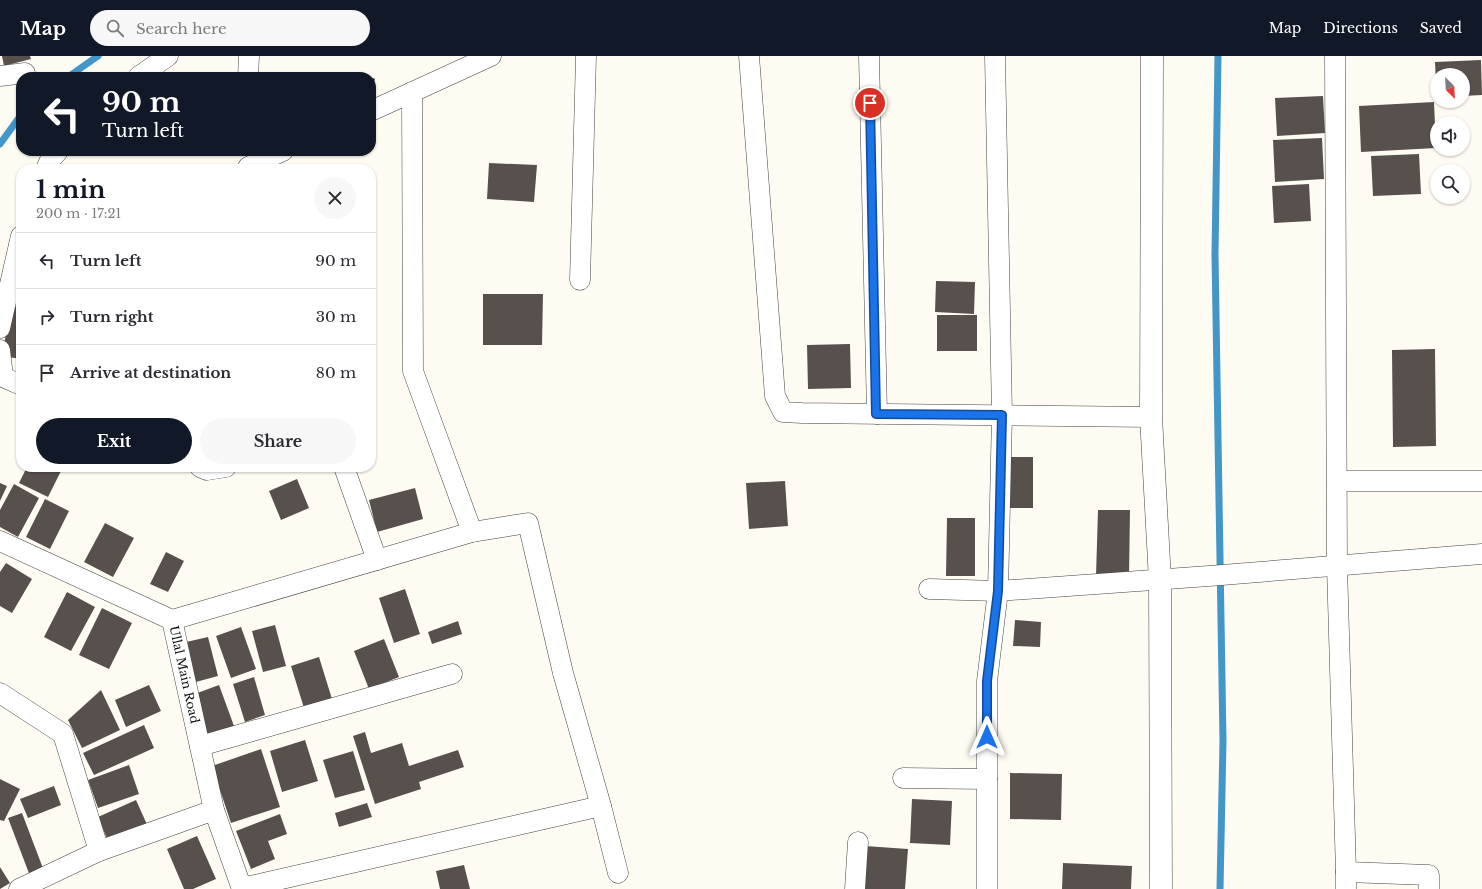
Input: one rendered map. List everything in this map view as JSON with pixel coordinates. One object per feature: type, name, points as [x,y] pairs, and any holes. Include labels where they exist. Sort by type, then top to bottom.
[{"type":"street","points":[[145,72],[168,56]]},
{"type":"street","points":[[248,72],[249,56]]},
{"type":"street","points":[[376,109],[491,56]]},
{"type":"street","points":[[580,280],[586,56]]},
{"type":"street","points":[[750,56],[775,396],[782,412],[1151,417]]},
{"type":"street","points":[[869,56],[876,414]]},
{"type":"street","points":[[987,889],[987,681],[998,591],[1002,415],[995,56]]},
{"type":"street","points":[[1152,56],[1151,417],[1160,580],[1161,889]]},
{"type":"street","points":[[1335,56],[1337,566],[1346,880],[1429,875],[1429,889]]},
{"type":"street","points":[[0,76],[16,74]]},
{"type":"street","points":[[412,92],[413,371],[472,532]]},
{"type":"street","points":[[248,162],[267,156]]},
{"type":"street","points":[[0,328],[16,270]]},
{"type":"street","points":[[0,350],[3,376],[16,382]]},
{"type":"street","points":[[346,472],[377,560]]},
{"type":"street","points":[[1337,481],[1482,481]]},
{"type":"street","points":[[172,620],[472,532],[528,523],[563,673],[601,806],[618,873]]},
{"type":"street","name":"Ullal Main Road","points":[[0,541],[172,620],[214,810],[242,889]]},
{"type":"street","points":[[929,589],[998,591],[1160,580],[1482,554]]},
{"type":"street","points":[[200,746],[452,674]]},
{"type":"street","points":[[0,693],[62,734],[99,851]]},
{"type":"street","points":[[904,778],[987,779]]},
{"type":"street","points":[[242,889],[601,806]]},
{"type":"street","points":[[19,889],[99,851],[214,810]]},
{"type":"street","points":[[855,889],[858,842]]},
{"type":"building","points":[[2,56],[30,56],[31,59],[4,66]]},
{"type":"building","points":[[1481,60],[1482,95],[1470,96],[1470,68],[1435,68],[1435,62]]},
{"type":"building","points":[[1323,96],[1325,133],[1277,136],[1275,98]]},
{"type":"building","points":[[1430,102],[1430,108],[1434,108],[1435,116],[1430,116],[1430,148],[1361,152],[1359,106]]},
{"type":"building","points":[[1322,138],[1324,179],[1275,182],[1273,140]]},
{"type":"building","points":[[1419,154],[1421,194],[1373,196],[1371,156]]},
{"type":"building","points":[[489,163],[537,165],[534,202],[487,199]]},
{"type":"building","points":[[1309,184],[1311,221],[1274,223],[1272,186]]},
{"type":"building","points":[[936,281],[975,282],[974,314],[935,312]]},
{"type":"building","points":[[483,294],[543,294],[542,345],[483,345]]},
{"type":"building","points":[[11,306],[16,307],[16,358],[2,356]]},
{"type":"building","points":[[937,315],[977,315],[977,351],[937,351]]},
{"type":"building","points":[[850,344],[851,388],[808,389],[807,345]]},
{"type":"building","points":[[1435,349],[1436,446],[1393,447],[1392,350]]},
{"type":"building","points":[[1010,457],[1033,457],[1033,508],[1009,508]]},
{"type":"building","points":[[24,472],[60,472],[48,497],[19,483]]},
{"type":"building","points":[[297,479],[309,508],[281,520],[269,491]]},
{"type":"building","points":[[785,481],[788,526],[749,529],[746,483]]},
{"type":"building","points":[[0,483],[7,486],[0,501]]},
{"type":"building","points":[[14,484],[39,498],[18,537],[0,527],[0,510]]},
{"type":"building","points":[[415,488],[423,519],[377,532],[369,500]]},
{"type":"building","points":[[45,499],[69,511],[50,549],[26,537]]},
{"type":"building","points":[[1098,510],[1130,510],[1129,576],[1096,576]]},
{"type":"building","points":[[947,518],[975,518],[975,576],[946,576]]},
{"type":"building","points":[[105,523],[134,538],[113,577],[84,562]]},
{"type":"building","points":[[166,552],[184,561],[168,592],[150,584]]},
{"type":"building","points":[[6,563],[32,579],[12,613],[0,606],[0,572]]},
{"type":"building","points":[[405,589],[420,634],[394,643],[379,598]]},
{"type":"building","points":[[67,592],[95,607],[71,651],[44,637]]},
{"type":"building","points":[[102,608],[132,623],[109,669],[79,655]]},
{"type":"building","points":[[1015,620],[1041,622],[1040,647],[1013,646]]},
{"type":"building","points":[[458,621],[462,634],[432,644],[428,632]]},
{"type":"building","points":[[275,625],[286,666],[263,672],[252,631]]},
{"type":"building","points":[[241,627],[256,669],[231,678],[216,636]]},
{"type":"building","points":[[208,637],[218,676],[192,683],[182,643]]},
{"type":"building","points":[[384,639],[399,677],[369,689],[354,651]]},
{"type":"building","points":[[319,657],[332,699],[304,708],[291,666]]},
{"type":"building","points":[[254,677],[265,715],[245,722],[233,684]]},
{"type":"building","points":[[149,685],[161,711],[126,727],[115,700]]},
{"type":"building","points":[[219,685],[234,726],[207,736],[192,695]]},
{"type":"building","points":[[101,690],[120,730],[82,748],[68,720]]},
{"type":"building","points":[[144,725],[154,748],[94,775],[83,753]]},
{"type":"building","points":[[365,732],[371,753],[402,743],[409,766],[458,750],[464,767],[419,782],[421,789],[375,804],[353,736]]},
{"type":"building","points":[[305,740],[318,781],[282,792],[270,751]]},
{"type":"building","points":[[261,749],[280,807],[231,823],[212,766]]},
{"type":"building","points":[[353,751],[365,790],[335,798],[323,760]]},
{"type":"building","points":[[129,765],[139,794],[98,808],[88,780]]},
{"type":"building","points":[[1010,773],[1062,774],[1061,820],[1010,819]]},
{"type":"building","points":[[0,779],[20,789],[4,821],[0,820]]},
{"type":"building","points":[[54,786],[61,805],[28,818],[20,799]]},
{"type":"building","points":[[912,799],[952,801],[950,845],[910,843]]},
{"type":"building","points":[[136,800],[149,829],[110,846],[98,817]]},
{"type":"building","points":[[367,803],[372,817],[339,827],[335,813]]},
{"type":"building","points":[[22,813],[44,871],[30,876],[8,818]]},
{"type":"building","points":[[280,814],[287,834],[268,841],[275,859],[251,869],[236,831]]},
{"type":"building","points":[[197,836],[216,879],[193,889],[184,889],[167,849]]},
{"type":"building","points":[[865,846],[908,849],[905,889],[862,889]]},
{"type":"building","points":[[1063,863],[1132,866],[1131,889],[1062,889]]},
{"type":"building","points":[[464,865],[470,889],[440,889],[436,871]]},
{"type":"building","points":[[0,867],[10,883],[0,889]]},
{"type":"waterway","points":[[75,72],[98,56]]},
{"type":"waterway","points":[[1218,56],[1215,255],[1223,741],[1220,889]]},
{"type":"waterway","points":[[0,144],[16,122]]},
{"type":"route","points":[[870,103],[876,414],[1002,415],[998,591],[987,681],[987,737]]}]
